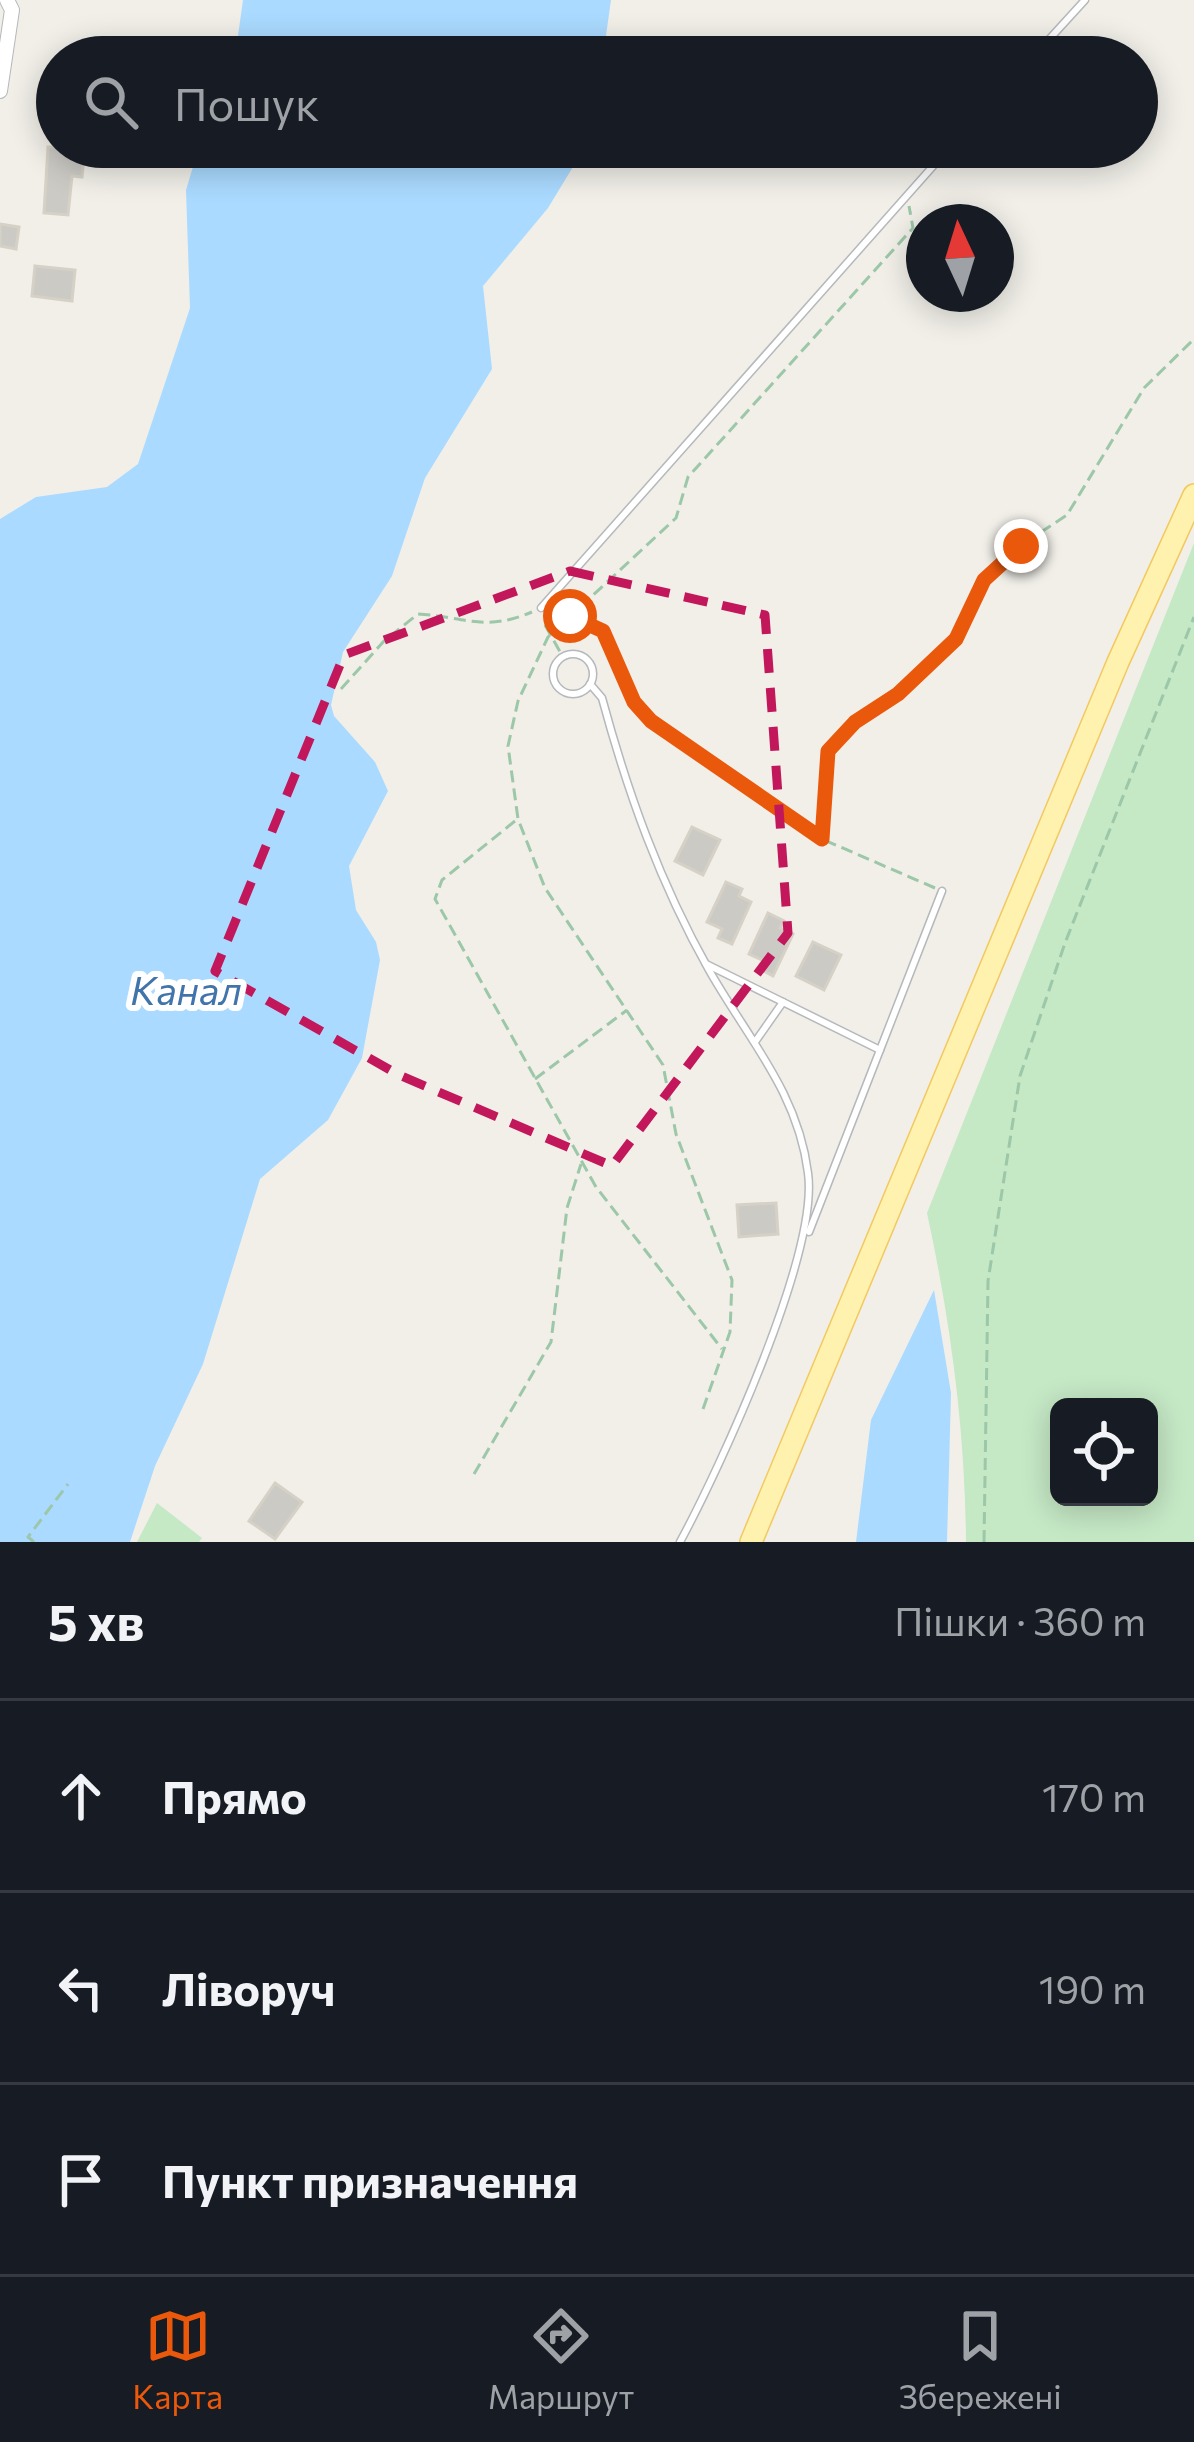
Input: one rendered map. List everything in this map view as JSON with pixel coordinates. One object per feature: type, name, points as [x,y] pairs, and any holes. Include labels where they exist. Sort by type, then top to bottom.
[{"type":"main road","points":[[751,1542],[1136,620],[1194,495]]},
{"type":"street","points":[[0,91],[12,10],[7,0]]},
{"type":"lane","points":[[1052,36],[1085,0]]},
{"type":"lane","points":[[542,608],[931,168]]},
{"type":"lane","points":[[590,684],[574,694],[556,686],[554,666],[563,657],[587,660],[590,684],[602,698],[633,808],[662,878],[706,964],[777,1071],[797,1120],[809,1177],[806,1241]]},
{"type":"lane","points":[[680,1542],[806,1241],[942,891]]},
{"type":"lane","points":[[706,964],[880,1050]]},
{"type":"lane","points":[[755,1042],[783,1002]]},
{"type":"path","points":[[703,1409],[734,1304],[732,1280],[698,1202],[676,1134],[663,1066],[545,888],[518,819],[510,729],[548,637],[676,518],[688,477],[914,228],[907,194]]},
{"type":"path","points":[[822,839],[828,751],[855,722],[898,694],[956,639],[984,580],[1021,546],[1067,515],[1144,388],[1194,339]]},
{"type":"path","points":[[340,689],[384,641],[418,614],[472,626],[508,622],[542,608],[548,637],[563,657]]},
{"type":"path","points":[[545,625],[570,616],[603,631],[634,702],[651,721],[822,839],[942,891]]},
{"type":"path","points":[[984,1542],[988,1281],[1020,1076],[1064,943],[1194,617]]},
{"type":"path","points":[[518,819],[442,880],[435,899],[581,1162],[632,1236],[723,1351]]},
{"type":"path","points":[[535,1079],[628,1009]]},
{"type":"path","points":[[474,1474],[551,1342],[567,1208],[581,1162]]},
{"type":"path","points":[[34,1542],[28,1537],[68,1484]]},
{"type":"highlighted area","points":[[570,571],[765,615],[788,933],[612,1166],[399,1075],[215,971],[344,655]]},
{"type":"green space","points":[[1194,543],[1194,1542],[966,1542],[963,1459],[943,1295],[927,1213]]},
{"type":"green space","points":[[157,1503],[202,1538],[199,1542],[137,1542]]},
{"type":"water","points":[[243,0],[611,0],[606,36],[238,36]]},
{"type":"water","name":"Канал","points":[[193,168],[572,168],[548,208],[483,286],[492,369],[425,478],[392,576],[343,652],[331,705],[334,716],[375,762],[388,791],[349,866],[356,910],[376,942],[380,960],[362,1058],[328,1120],[260,1179],[203,1364],[155,1466],[130,1542],[0,1542],[0,519],[36,497],[107,487],[138,464],[190,308],[186,190]]},
{"type":"water","points":[[934,1290],[951,1393],[947,1542],[856,1542],[871,1420]]},
{"type":"building","points":[[47,168],[83,168],[82,177],[72,176],[68,215],[44,213]]},
{"type":"building","points":[[0,224],[19,227],[16,249],[0,246]]},
{"type":"building","points":[[35,266],[75,270],[72,301],[32,296]]},
{"type":"building","points":[[692,827],[720,840],[703,875],[675,861]]},
{"type":"building","points":[[726,882],[742,889],[739,896],[751,902],[732,944],[718,938],[722,929],[707,922]]},
{"type":"building","points":[[768,913],[784,921],[780,928],[793,934],[773,976],[760,969],[764,961],[749,954]]},
{"type":"building","points":[[813,942],[841,955],[824,990],[796,976]]},
{"type":"building","points":[[776,1203],[778,1234],[739,1237],[737,1205]]},
{"type":"building","points":[[275,1483],[302,1502],[275,1539],[249,1521]]},
{"type":"route","points":[[570,616],[603,631],[634,702],[651,721],[822,839],[828,751],[855,722],[898,694],[956,639],[984,580],[1021,546]]}]
